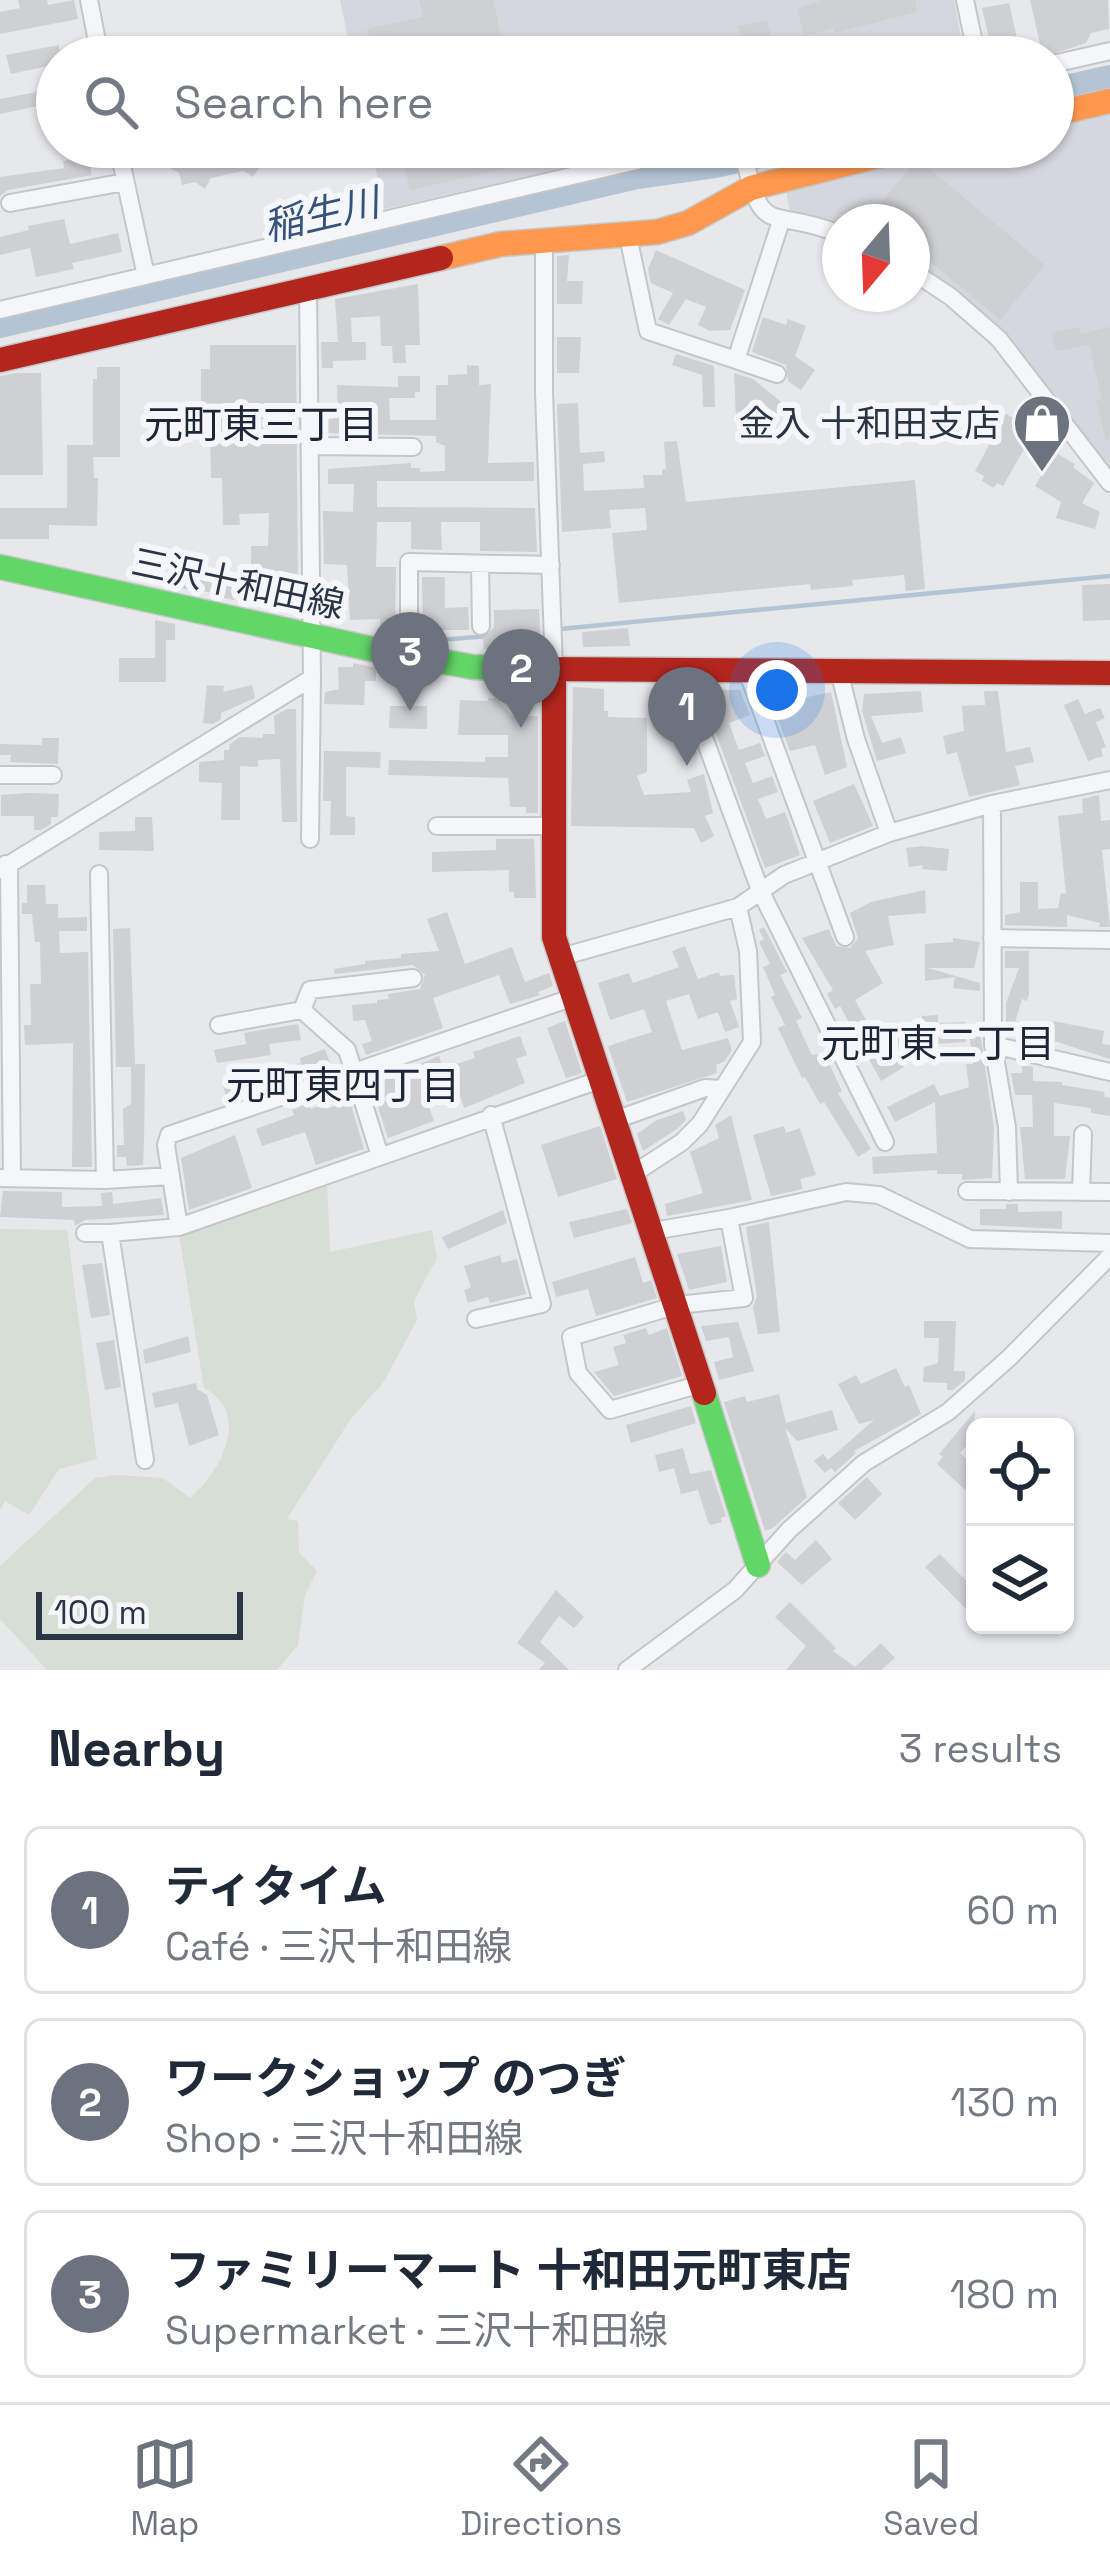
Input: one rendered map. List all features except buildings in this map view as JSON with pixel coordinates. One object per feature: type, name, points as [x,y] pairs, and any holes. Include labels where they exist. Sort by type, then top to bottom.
[{"type":"street","points":[[88,0],[96,36]]},
{"type":"street","points":[[965,0],[973,36]]},
{"type":"street","points":[[1074,59],[1110,51]]},
{"type":"street","points":[[1074,109],[1110,101]]},
{"type":"street","points":[[122,168],[146,277]]},
{"type":"street","points":[[0,310],[607,168]]},
{"type":"street","points":[[747,168],[758,206],[767,216],[822,229]]},
{"type":"street","points":[[0,360],[423,260],[544,239],[628,236],[688,223],[749,179],[805,168]]},
{"type":"street","points":[[10,203],[125,182]]},
{"type":"street","points":[[736,360],[781,221]]},
{"type":"street","points":[[628,236],[648,331],[777,374]]},
{"type":"street","points":[[544,239],[554,669],[552,917],[561,958],[758,1564]]},
{"type":"street","points":[[930,283],[999,339],[1110,483]]},
{"type":"street","points":[[308,288],[310,839]]},
{"type":"street","points":[[312,446],[413,447]]},
{"type":"street","points":[[409,656],[409,562],[551,565]]},
{"type":"street","points":[[479,564],[481,626]]},
{"type":"street","name":"三沢十和田線","points":[[0,567],[473,667],[1110,673]]},
{"type":"street","points":[[747,671],[845,938]]},
{"type":"street","points":[[839,671],[856,740],[889,833]]},
{"type":"street","points":[[680,672],[760,890],[885,1142]]},
{"type":"street","points":[[171,1176],[6,1178],[3,866],[312,678]]},
{"type":"street","points":[[0,775],[53,775]]},
{"type":"street","points":[[561,958],[738,907],[814,862],[889,833],[992,804],[1110,780]]},
{"type":"street","points":[[992,804],[993,1045],[1007,1127],[1009,1192]]},
{"type":"street","points":[[437,826],[554,826]]},
{"type":"street","points":[[99,874],[105,1180]]},
{"type":"street","points":[[633,1174],[682,1142],[744,1058],[754,1030],[748,951],[738,907]]},
{"type":"street","points":[[992,938],[1110,940]]},
{"type":"street","points":[[302,1010],[310,990],[412,978]]},
{"type":"street","points":[[179,1227],[166,1145],[169,1136],[574,997]]},
{"type":"street","points":[[219,1025],[302,1010]]},
{"type":"street","points":[[302,1010],[347,1050],[380,1154]]},
{"type":"street","points":[[993,1045],[1110,1072]]},
{"type":"street","points":[[86,1233],[179,1227],[602,1079]]},
{"type":"street","points":[[615,1120],[705,1088],[722,1089]]},
{"type":"street","points":[[476,1319],[542,1304],[491,1115]]},
{"type":"street","points":[[1081,1192],[1083,1134]]},
{"type":"street","points":[[653,1231],[846,1192],[866,1193],[970,1239],[1110,1243]]},
{"type":"street","points":[[967,1192],[1110,1192]]},
{"type":"street","points":[[700,1384],[610,1410],[578,1373],[571,1337],[677,1305],[744,1298],[729,1218]]},
{"type":"street","points":[[110,1233],[145,1460]]},
{"type":"street","points":[[627,1670],[735,1590],[864,1462],[948,1412],[1110,1256]]},
{"type":"shaded area","points":[[340,0],[954,0],[961,36],[348,36]]},
{"type":"shaded area","points":[[1110,114],[1110,467],[993,321],[930,273],[930,204],[822,204],[822,221],[790,213],[786,190],[873,168],[1074,168],[1074,122]]},
{"type":"shaded area","points":[[375,168],[566,168],[384,209]]},
{"type":"shaded area","points":[[327,1180],[330,1252],[432,1230],[437,1258],[414,1301],[417,1320],[383,1383],[352,1417],[287,1519],[298,1521],[299,1553],[317,1571],[305,1595],[298,1645],[277,1670],[47,1670],[0,1619],[0,1566],[95,1478],[163,1478],[190,1498],[212,1473],[227,1443],[226,1412],[204,1388],[179,1234]]},
{"type":"shaded area","points":[[0,1229],[67,1230],[97,1459],[59,1469],[29,1515],[5,1501],[0,1511]]},
{"type":"waterway","name":"稲生川","points":[[1074,85],[1110,77]]},
{"type":"waterway","name":"稲生川","points":[[0,326],[637,177],[701,168]]},
{"type":"waterway","points":[[560,629],[1110,576]]},
{"type":"waterway","points":[[417,642],[488,636]]},
{"type":"traffic: fast","points":[[0,567],[367,648],[473,667],[540,669]]},
{"type":"traffic: fast","points":[[704,1393],[758,1565]]},
{"type":"traffic: slow","points":[[1074,109],[1110,101]]},
{"type":"traffic: slow","points":[[441,258],[501,244],[657,232],[688,223],[751,188],[830,168]]},
{"type":"traffic: jam","points":[[0,360],[441,258]]},
{"type":"traffic: jam","points":[[540,669],[1110,673]]},
{"type":"traffic: jam","points":[[554,669],[554,937],[704,1393]]},
{"type":"place","name":"金入 十和田支店","points":[[1042,474]]},
{"type":"place","name":"ファミリーマート 十和田元町東店","points":[[410,711]]},
{"type":"place","name":"ワークショップ のつぎ","points":[[521,728]]},
{"type":"place","name":"ティタイム","points":[[687,766]]},
{"type":"district","name":"元町東三丁目","points":[[261,424]]},
{"type":"district","name":"元町東二丁目","points":[[938,1043]]},
{"type":"district","name":"元町東四丁目","points":[[343,1085]]}]
